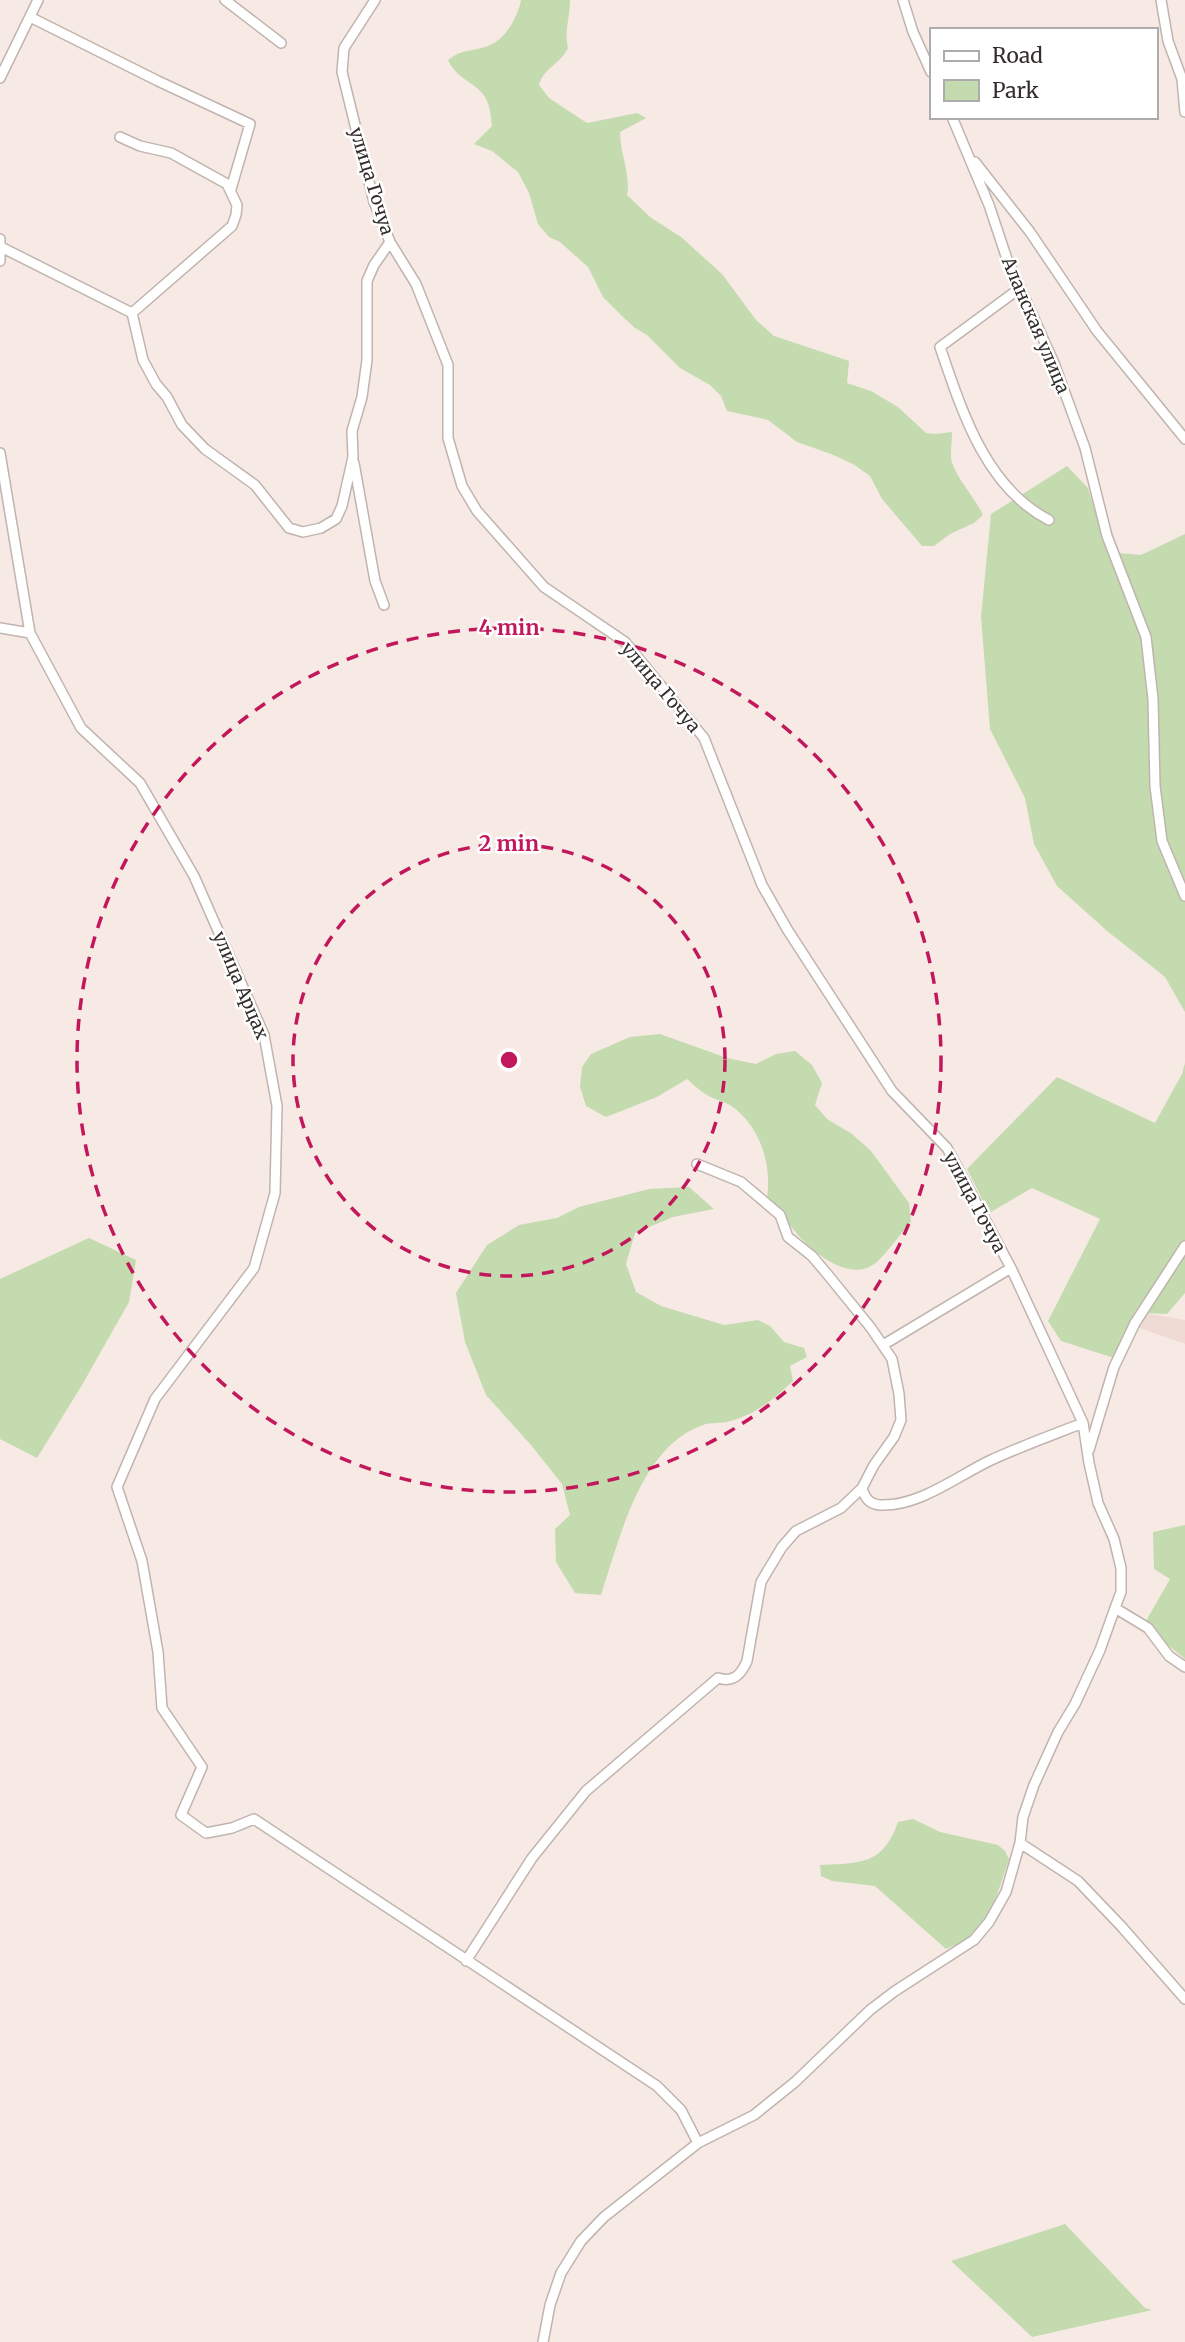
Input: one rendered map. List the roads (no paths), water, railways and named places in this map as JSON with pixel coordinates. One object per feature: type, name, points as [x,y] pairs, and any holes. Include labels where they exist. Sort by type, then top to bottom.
[{"type":"street","points":[[0,78],[38,0]]},
{"type":"street","points":[[225,0],[281,43]]},
{"type":"street","name":"улица Гочуа","points":[[374,0],[344,48],[342,72],[374,202],[390,242],[416,285],[448,365],[448,438],[462,486],[477,511],[544,587],[625,642],[704,738],[762,885],[787,929],[892,1091],[947,1148],[1011,1268],[1083,1423],[1098,1503],[1114,1539],[1121,1568],[1121,1592],[1085,1683],[1058,1732],[1034,1785],[1023,1817],[1020,1843],[1006,1892],[989,1922],[974,1940],[870,2010],[795,2082],[754,2115],[698,2143],[604,2217],[581,2241],[561,2273],[550,2305],[543,2342]]},
{"type":"street","points":[[903,0],[913,32],[930,70]]},
{"type":"street","points":[[1161,0],[1168,41],[1182,79],[1185,112]]},
{"type":"street","points":[[30,17],[158,82],[250,124],[231,189]]},
{"type":"street","name":"Аланская улица","points":[[953,119],[989,205],[1007,259],[1054,363],[1085,448],[1107,536],[1146,637],[1153,699],[1155,786],[1162,841],[1185,896]]},
{"type":"street","points":[[120,138],[171,153],[228,184],[237,205],[232,226],[132,313]]},
{"type":"street","points":[[968,153],[1030,232],[1097,331],[1185,439]]},
{"type":"street","points":[[384,605],[375,581],[353,457],[352,431],[362,397],[368,360],[367,281],[390,242]]},
{"type":"street","points":[[0,261],[1,243],[132,313],[143,360],[182,425],[205,450],[255,485],[289,527],[303,532],[321,528],[336,519],[342,506],[353,457]]},
{"type":"street","points":[[1020,288],[940,347],[958,401],[984,456],[1006,487],[1033,512],[1049,520]]},
{"type":"street","name":"улица Арцах","points":[[0,453],[30,633],[82,728],[140,783],[194,876],[264,1035],[277,1106],[275,1194],[254,1268],[155,1399],[117,1487],[142,1561],[158,1652],[162,1708],[202,1767],[180,1815],[206,1833],[232,1828],[254,1819],[466,1961]]},
{"type":"street","points":[[0,628],[30,633]]},
{"type":"street","points":[[697,1164],[741,1182],[780,1215],[788,1237],[811,1256],[892,1359],[901,1420],[894,1437],[862,1488],[841,1508],[796,1531],[782,1547],[761,1582],[743,1671],[726,1681],[718,1678],[586,1791],[532,1858],[466,1961],[657,2087],[681,2110],[698,2143]]},
{"type":"street","points":[[1088,1455],[1114,1367],[1135,1322],[1184,1248]]},
{"type":"street","points":[[883,1345],[1011,1268]]},
{"type":"street","points":[[862,1488],[871,1503],[881,1505],[907,1501],[991,1461],[1083,1423]]},
{"type":"street","points":[[1115,1608],[1148,1628],[1169,1656],[1185,1667]]},
{"type":"street","points":[[1020,1843],[1078,1881],[1185,1999]]}]
